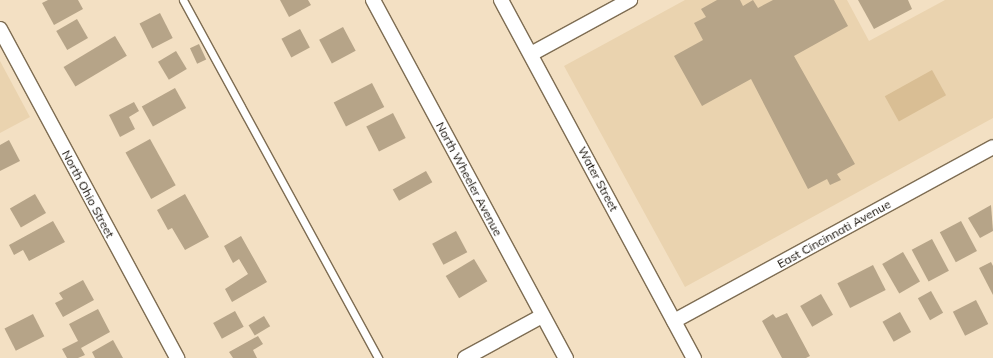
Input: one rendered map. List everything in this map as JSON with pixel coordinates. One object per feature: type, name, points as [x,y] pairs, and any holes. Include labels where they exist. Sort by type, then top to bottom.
[{"type":"street","name":"North Wheeler Avenue","points":[[373,0],[566,358]]},
{"type":"street","name":"Water Street","points":[[501,0],[694,358]]},
{"type":"street","points":[[531,54],[630,0]]},
{"type":"street","name":"North Ohio Street","points":[[0,29],[177,358]]},
{"type":"street","name":"East Cincinnati Avenue","points":[[674,321],[993,147]]},
{"type":"street","points":[[465,358],[542,316]]},
{"type":"lane","points":[[183,0],[378,358]]},
{"type":"shaded area","points":[[685,0],[847,0],[869,41],[945,0],[993,0],[993,118],[685,287],[564,66]]},
{"type":"shaded area","points":[[0,61],[30,117],[0,133]]},
{"type":"shaded area","points":[[932,70],[946,95],[899,122],[885,96]]},
{"type":"building","points":[[48,0],[78,0],[83,9],[54,25],[42,3]]},
{"type":"building","points":[[280,0],[308,0],[311,5],[289,17]]},
{"type":"building","points":[[717,0],[740,0],[743,6],[753,0],[758,8],[773,0],[834,0],[848,26],[794,56],[855,164],[837,174],[841,180],[830,185],[827,179],[808,189],[751,79],[702,106],[674,56],[703,40],[694,23],[706,17],[701,9]]},
{"type":"building","points":[[858,0],[908,0],[912,9],[874,29]]},
{"type":"building","points":[[160,13],[173,38],[152,48],[140,23]]},
{"type":"building","points":[[77,19],[88,38],[67,50],[56,31]]},
{"type":"building","points":[[343,27],[356,51],[332,64],[319,40]]},
{"type":"building","points":[[300,29],[310,48],[291,57],[281,39]]},
{"type":"building","points":[[115,36],[127,56],[75,87],[64,67]]},
{"type":"building","points":[[199,44],[206,59],[197,64],[190,48]]},
{"type":"building","points":[[176,51],[187,69],[169,80],[158,62]]},
{"type":"building","points":[[372,83],[384,107],[346,127],[334,103]]},
{"type":"building","points":[[175,88],[186,108],[153,127],[142,106]]},
{"type":"building","points":[[134,102],[139,111],[129,117],[135,129],[120,137],[109,115]]},
{"type":"building","points":[[393,113],[406,138],[379,152],[366,127]]},
{"type":"building","points":[[150,139],[176,185],[151,199],[126,153]]},
{"type":"building","points":[[9,140],[20,161],[0,171],[0,145]]},
{"type":"building","points":[[426,171],[432,182],[399,201],[393,189]]},
{"type":"building","points":[[35,194],[46,213],[21,228],[10,208]]},
{"type":"building","points":[[185,194],[209,237],[185,250],[172,228],[168,230],[157,210]]},
{"type":"building","points":[[991,205],[993,231],[980,238],[968,218]]},
{"type":"building","points":[[53,221],[65,242],[29,261],[23,250],[14,255],[9,245]]},
{"type":"building","points":[[961,221],[977,251],[956,262],[940,232]]},
{"type":"building","points":[[456,231],[467,252],[443,265],[432,244]]},
{"type":"building","points":[[241,236],[267,282],[232,302],[225,289],[248,274],[239,259],[233,263],[224,246]]},
{"type":"building","points":[[932,239],[949,271],[929,282],[912,250]]},
{"type":"building","points":[[903,252],[920,281],[899,293],[882,264]]},
{"type":"building","points":[[474,259],[487,281],[459,298],[446,276]]},
{"type":"building","points":[[991,262],[993,266],[993,295],[979,268]]},
{"type":"building","points":[[873,265],[886,290],[850,308],[837,283]]},
{"type":"building","points":[[83,280],[94,300],[63,317],[55,303],[63,299],[59,293]]},
{"type":"building","points":[[931,291],[943,313],[930,320],[918,298]]},
{"type":"building","points":[[821,294],[833,315],[812,327],[800,306]]},
{"type":"building","points":[[976,300],[988,324],[965,336],[953,312]]},
{"type":"building","points":[[98,309],[110,332],[81,348],[85,355],[78,358],[67,358],[62,349],[78,341],[69,324]]},
{"type":"building","points":[[235,311],[244,327],[222,339],[213,323]]},
{"type":"building","points":[[900,312],[911,332],[894,342],[883,322]]},
{"type":"building","points":[[787,313],[810,356],[806,358],[782,358],[762,321],[773,314],[776,318]]},
{"type":"building","points":[[33,314],[44,336],[16,351],[4,329]]},
{"type":"building","points":[[264,316],[270,326],[255,336],[249,325]]},
{"type":"building","points":[[258,336],[263,344],[253,350],[257,358],[233,358],[229,352]]},
{"type":"building","points":[[113,340],[123,358],[95,358],[92,352]]}]
